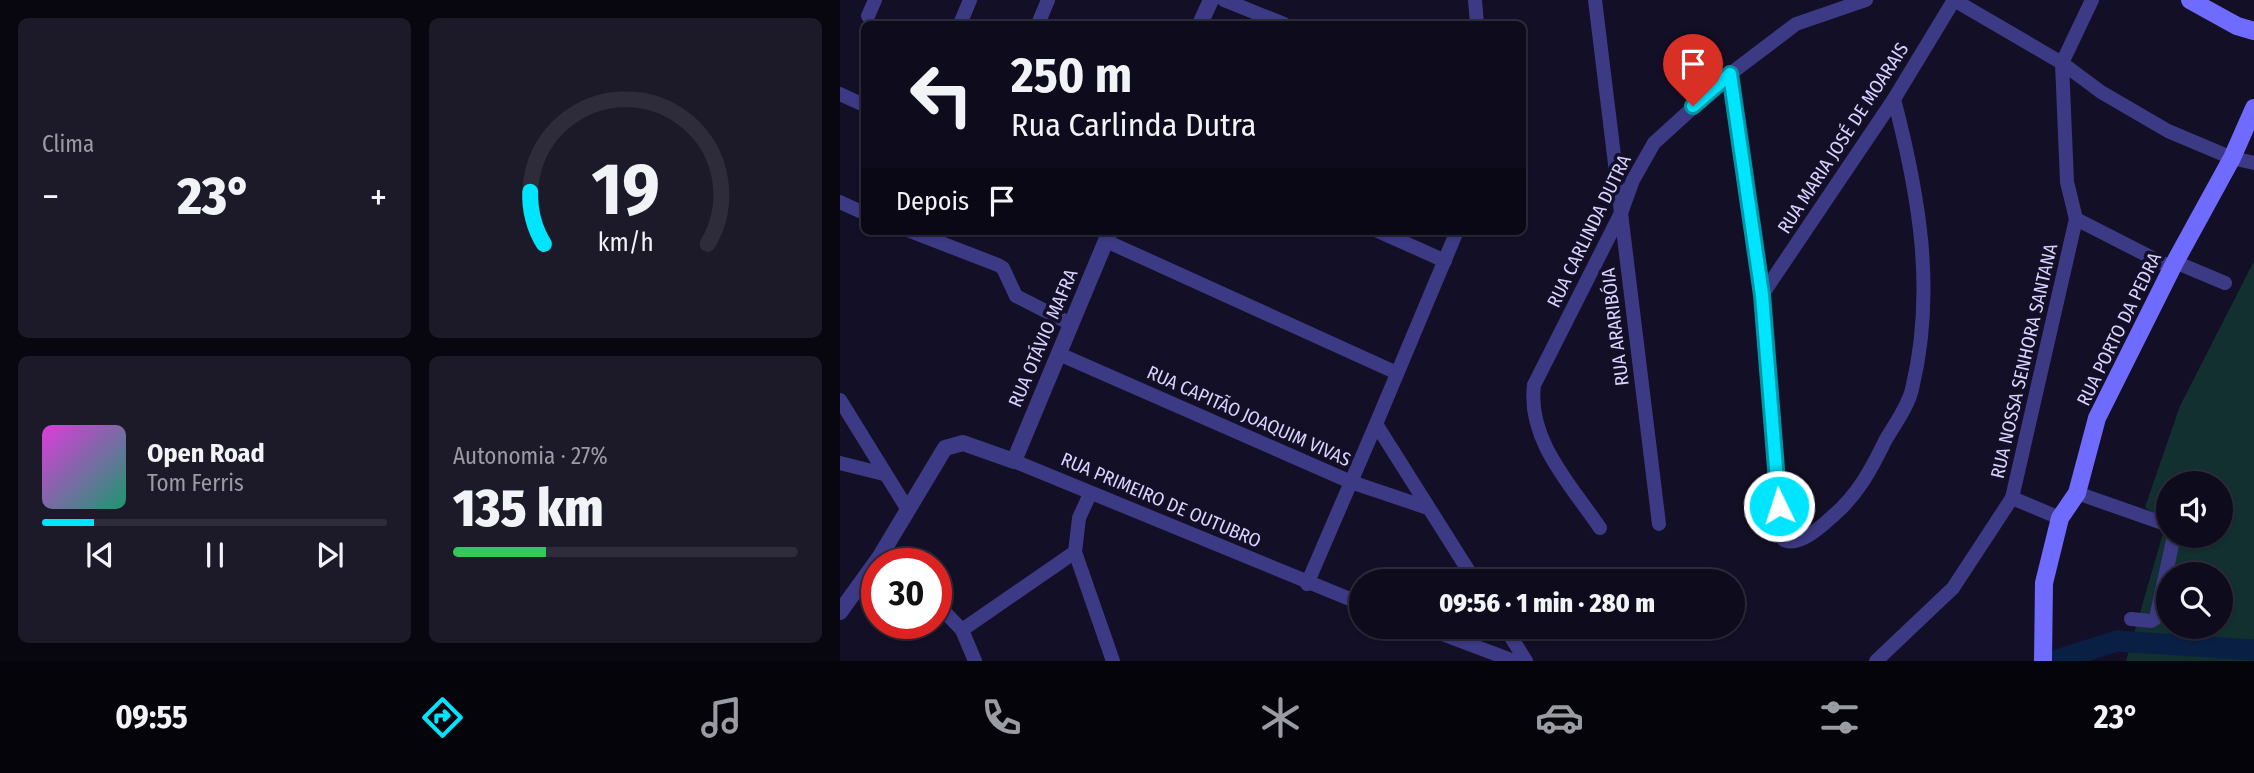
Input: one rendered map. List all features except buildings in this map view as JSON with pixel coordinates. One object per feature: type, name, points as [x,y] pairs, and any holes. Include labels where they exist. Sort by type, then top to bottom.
[{"type":"main road","points":[[2202,3],[2237,26],[2254,31]]},
{"type":"main road","name":"RUA PORTO DA PEDRA","points":[[2043,658],[2044,583],[2060,518],[2077,493],[2097,418],[2174,265],[2232,158],[2254,108]]},
{"type":"street","points":[[868,16],[875,0]]},
{"type":"street","points":[[961,21],[970,0]]},
{"type":"street","points":[[1039,21],[1048,0]]},
{"type":"street","points":[[1202,21],[1212,0]]},
{"type":"street","points":[[1224,0],[1276,21]]},
{"type":"street","points":[[1475,0],[1477,21]]},
{"type":"street","name":"RUA ARARIBÓIA","points":[[1595,0],[1658,524]]},
{"type":"street","name":"RUA CARLINDA DUTRA","points":[[1600,528],[1548,452],[1537,429],[1532,406],[1534,385],[1621,213],[1633,180],[1654,143],[1730,74],[1796,24],[1866,0]]},
{"type":"street","points":[[1954,0],[2062,63],[2101,92],[2168,131],[2232,158],[2254,163]]},
{"type":"street","name":"RUA MARIA JOSÉ DE MOARAIS","points":[[1762,295],[1894,99],[1954,0]]},
{"type":"street","points":[[2062,63],[2092,0]]},
{"type":"street","name":"RUA NOSSA SENHORA SANTANA","points":[[1876,661],[1953,587],[2011,498],[2076,219],[2067,182],[2062,63]]},
{"type":"street","points":[[1730,74],[1762,295],[1781,533],[1784,540],[1791,543],[1800,540],[1859,492],[1912,391],[1926,281],[1908,150],[1894,99]]},
{"type":"street","points":[[840,94],[861,104]]},
{"type":"street","points":[[840,202],[861,211]]},
{"type":"street","points":[[2076,219],[2174,265],[2225,282]]},
{"type":"street","points":[[920,235],[998,265],[1003,268],[1016,296],[1071,324]]},
{"type":"street","points":[[1387,235],[1444,261]]},
{"type":"street","points":[[1307,584],[1455,235]]},
{"type":"street","points":[[1108,236],[1397,373]]},
{"type":"street","name":"RUA OTÁVIO MAFRA","points":[[1014,461],[1108,236]]},
{"type":"street","name":"RUA CAPITÃO JOAQUIM VIVAS","points":[[1059,354],[1351,482],[1427,508]]},
{"type":"street","points":[[840,400],[908,510],[889,548]]},
{"type":"street","points":[[1376,424],[1467,569]]},
{"type":"street","name":"RUA PRIMEIRO DE OUTUBRO","points":[[908,510],[945,448],[963,443],[1014,461],[1349,599]]},
{"type":"street","points":[[840,463],[884,474]]},
{"type":"street","points":[[2077,493],[2156,521]]},
{"type":"street","points":[[1090,494],[1079,518],[1075,552],[1113,661]]},
{"type":"street","points":[[2011,498],[2060,518]]},
{"type":"street","points":[[2131,619],[2151,621],[2156,618],[2171,548]]},
{"type":"street","points":[[962,630],[1075,552]]},
{"type":"street","points":[[840,612],[845,594],[861,580]]},
{"type":"street","points":[[952,620],[962,630],[975,661]]},
{"type":"street","points":[[1456,639],[1514,661]]},
{"type":"street","points":[[1513,639],[1527,661]]},
{"type":"green space","points":[[2254,261],[2254,661],[2126,661],[2159,548],[2233,548],[2233,471],[2157,471],[2180,406]]},
{"type":"green space","points":[[2156,475],[2156,515],[2145,507]]},
{"type":"waterway","points":[[2060,659],[2117,641],[2254,650]]},
{"type":"route","points":[[1693,106],[1730,74],[1762,295],[1779,506]]}]
